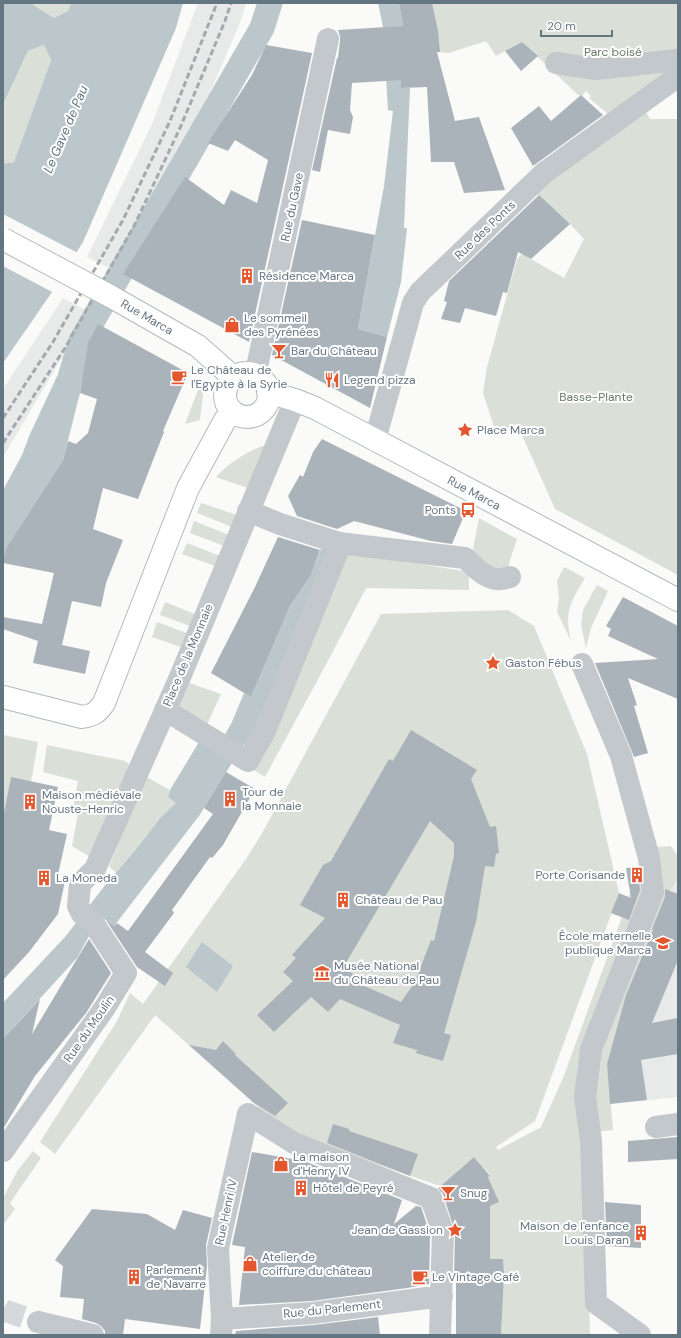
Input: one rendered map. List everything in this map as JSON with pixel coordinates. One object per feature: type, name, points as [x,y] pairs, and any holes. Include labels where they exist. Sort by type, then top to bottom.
[{"type":"main road","name":"Rue Marca","points":[[3,239],[110,296],[198,346],[234,378]]},
{"type":"main road","points":[[244,374],[262,384],[266,405],[257,414],[244,417],[233,412],[229,407],[225,395],[229,383],[234,378],[244,374]]},
{"type":"main road","name":"Rue Marca","points":[[262,384],[315,408],[678,600]]},
{"type":"main road","points":[[3,697],[82,717],[90,716],[98,712],[104,703],[188,488],[225,420],[233,412]]},
{"type":"street","name":"Rue du Gave","points":[[262,384],[328,39]]},
{"type":"street","points":[[556,63],[596,69],[678,60]]},
{"type":"street","name":"Rue des Ponts","points":[[375,440],[414,303],[420,292],[544,173],[670,82],[678,79]]},
{"type":"street","name":"Place de la Monnaie","points":[[84,915],[80,884],[95,869],[165,710],[295,400]]},
{"type":"street","points":[[248,511],[314,536],[340,543],[465,558],[487,576],[498,579],[510,577]]},
{"type":"street","points":[[165,710],[248,761],[265,731],[340,543]]},
{"type":"street","points":[[582,664],[622,756],[649,858],[653,892],[590,1049],[585,1097],[591,1141],[596,1303],[640,1335]]},
{"type":"street","name":"Rue du Moulin","points":[[3,1151],[104,1009],[126,973],[84,915]]},
{"type":"street","name":"Rue Henri IV","points":[[222,1327],[218,1248],[248,1114],[294,1143],[431,1198],[443,1232],[442,1296]]},
{"type":"street","points":[[656,1127],[678,1124]]},
{"type":"street","points":[[440,1335],[442,1296]]},
{"type":"street","name":"Rue du Parlement","points":[[222,1327],[312,1313],[442,1296]]},
{"type":"street","points":[[38,1322],[93,1335]]},
{"type":"shaded area","points":[[198,3],[246,3],[240,23],[183,155],[119,273],[87,257],[152,124]]},
{"type":"shaded area","points":[[63,298],[89,312],[3,457],[3,389]]},
{"type":"shaded area","name":"École maternelle publique Marca","points":[[678,879],[678,1097],[610,1104],[607,1064],[626,995],[670,891]]},
{"type":"green space","points":[[34,3],[71,3],[68,11],[54,18],[33,5]]},
{"type":"green space","name":"Parc boisé","points":[[399,3],[678,3],[678,69],[608,114],[589,98],[591,96],[586,91],[582,96],[578,95],[522,42],[496,56],[486,41],[449,53],[409,49]]},
{"type":"green space","points":[[44,45],[51,60],[14,162],[3,164],[3,106],[28,51]]},
{"type":"green space","name":"Basse-Plante","points":[[644,108],[650,119],[678,119],[678,575],[555,509],[517,424],[496,433],[483,393],[487,367],[517,259],[522,254],[564,278],[584,239],[536,193],[559,173]]},
{"type":"green space","points":[[201,382],[203,395],[200,420],[185,424]]},
{"type":"green space","points":[[266,445],[248,488],[216,477],[239,458],[252,450]]},
{"type":"green space","points":[[201,503],[237,515],[232,527],[197,513]]},
{"type":"green space","points":[[479,518],[517,539],[507,570],[489,566],[472,554]]},
{"type":"green space","points":[[194,521],[229,535],[224,546],[190,533]]},
{"type":"green space","points":[[187,543],[220,556],[215,566],[182,554]]},
{"type":"green space","points":[[347,552],[469,572],[469,590],[366,588],[265,777],[252,769]]},
{"type":"green space","points":[[564,567],[585,578],[572,601],[568,614],[571,641],[557,612],[559,597],[557,581]]},
{"type":"green space","points":[[597,585],[608,591],[591,628],[586,648],[581,625],[583,610]]},
{"type":"green space","points":[[165,602],[195,614],[190,626],[160,615]]},
{"type":"green space","points":[[508,610],[534,626],[587,754],[619,893],[535,1121],[496,1147],[498,1150],[541,1127],[563,1078],[622,917],[632,898],[629,897],[633,882],[647,881],[577,1067],[588,1261],[590,1335],[501,1335],[502,1287],[503,1284],[511,1284],[511,1274],[503,1274],[503,1259],[490,1259],[486,1207],[499,1202],[488,1177],[490,1175],[474,1157],[440,1186],[321,1145],[272,1119],[155,1015],[55,1154],[40,1142],[117,1021],[130,993],[143,1004],[246,859],[261,835],[381,614]]},
{"type":"green space","points":[[157,622],[187,633],[181,647],[152,637]]},
{"type":"green space","points":[[187,682],[221,694],[205,729],[174,711]]},
{"type":"green space","points":[[3,735],[38,742],[31,782],[11,777],[3,817]]},
{"type":"green space","points":[[47,745],[125,761],[133,767],[92,858],[72,846],[78,814],[72,813],[78,781],[43,772]]},
{"type":"green space","points":[[145,776],[170,790],[168,797],[177,803],[161,817],[116,872],[109,867]]},
{"type":"green space","points":[[656,846],[671,846],[678,857],[678,879],[670,891],[626,995],[607,1064],[613,1130],[594,1132],[595,1067]]},
{"type":"green space","points":[[33,1151],[41,1158],[10,1203],[15,1209],[3,1225],[3,1198],[18,1170]]},
{"type":"water","name":"Le Gave de Pau","points":[[3,3],[34,3],[33,5],[54,18],[68,11],[71,3],[183,3],[176,28],[83,242],[50,295],[3,363],[3,164],[14,162],[51,60],[44,45],[28,51],[3,105]]},
{"type":"water","points":[[378,3],[399,3],[407,50],[401,88],[410,88],[404,228],[407,228],[401,282],[387,337],[358,329],[384,186],[393,111],[388,110],[383,27]]},
{"type":"water","points":[[74,339],[88,343],[80,393],[63,460],[6,548],[3,560],[3,490],[22,455],[30,434],[64,364]]},
{"type":"water","points":[[323,543],[329,545],[260,723],[239,752],[222,740],[232,722],[244,693],[251,697],[290,606],[311,575]]},
{"type":"water","points":[[199,742],[235,758],[199,816],[114,926],[100,916],[77,958],[3,1039],[3,1003],[65,937],[161,817],[176,803],[168,797],[170,790]]},
{"type":"water","points":[[202,942],[233,966],[217,992],[186,967]]},
{"type":"pier","points":[[3,214],[78,253],[54,293],[3,266]]},
{"type":"building","points":[[399,3],[432,3],[438,31],[440,52],[437,52],[455,121],[479,117],[505,190],[464,193],[454,162],[431,162],[427,87],[401,88],[401,80],[352,83],[350,110],[353,117],[350,134],[328,130],[320,172],[312,170],[338,58],[340,36],[338,30],[403,26]]},
{"type":"building","points":[[522,42],[538,56],[521,71],[505,51]]},
{"type":"building","points":[[266,45],[312,53],[249,342],[123,274],[185,177],[224,205],[231,190],[257,203],[268,160],[235,140],[228,151],[208,143],[252,75]]},
{"type":"building","points":[[581,95],[603,115],[533,166],[511,128],[539,106],[551,121]]},
{"type":"building","points":[[539,195],[570,224],[531,259],[518,252],[507,293],[503,292],[496,316],[465,308],[460,323],[441,319],[447,302],[444,301],[449,281]]},
{"type":"building","points":[[302,220],[375,235],[358,329],[387,337],[370,408],[272,355]]},
{"type":"building","points":[[98,324],[188,373],[163,431],[164,432],[138,499],[103,488],[93,529],[123,540],[106,583],[101,607],[72,601],[62,645],[90,651],[85,674],[33,663],[38,641],[3,629],[3,617],[42,624],[54,573],[3,563],[3,560],[6,548],[63,460],[68,441],[76,444],[88,433],[97,399],[80,393],[88,343]]},
{"type":"building","points":[[322,439],[466,511],[452,544],[431,541],[354,521],[337,529],[297,516],[288,496],[300,475],[303,477],[313,452]]},
{"type":"building","points":[[278,537],[320,550],[311,575],[290,606],[251,697],[211,673],[255,587]]},
{"type":"building","points":[[623,597],[678,626],[678,699],[628,678],[637,705],[634,706],[648,753],[634,757],[595,663],[658,659],[608,636],[611,629],[606,626]]},
{"type":"building","name":"Château de Pau","points":[[411,730],[477,770],[471,779],[490,827],[496,826],[499,853],[496,854],[494,867],[485,866],[476,922],[444,1033],[451,1035],[443,1061],[416,1053],[417,1050],[393,1043],[400,1025],[340,999],[328,1012],[311,997],[274,1032],[257,1015],[293,981],[283,972],[296,958],[292,955],[325,918],[300,905],[323,865],[331,861],[389,759],[393,761]],"holes":[[[430,821],[454,843],[454,856],[434,941],[431,940],[415,982],[401,1002],[362,985],[363,983],[344,966]]]},
{"type":"building","points":[[226,772],[255,789],[223,845],[212,858],[210,857],[172,910],[174,913],[145,952],[173,973],[165,986],[137,967],[106,920],[114,926],[117,923],[128,931],[213,814],[204,808]]},
{"type":"building","points":[[11,777],[58,787],[49,830],[67,834],[57,879],[65,881],[58,914],[29,952],[3,980],[3,817]]},
{"type":"building","points":[[637,867],[640,890],[629,920],[611,913],[619,893],[631,898],[626,868]]},
{"type":"building","name":"École maternelle publique Marca","points":[[665,889],[678,894],[678,960],[652,1023],[678,1018],[678,1054],[641,1060],[647,1100],[610,1104],[607,1064],[626,995],[653,930],[652,929],[665,897]]},
{"type":"building","points":[[89,939],[111,973],[86,1013],[35,1076],[3,1129],[3,1039],[40,999],[32,1034]]},
{"type":"building","points":[[223,1041],[236,1054],[235,1055],[288,1103],[275,1116],[254,1103],[189,1045],[216,1050]]},
{"type":"building","points":[[333,1124],[349,1129],[349,1131],[418,1154],[410,1176],[327,1143]]},
{"type":"building","points":[[678,1137],[678,1159],[628,1162],[628,1141]]},
{"type":"building","points":[[252,1152],[304,1161],[402,1200],[394,1224],[416,1206],[421,1207],[430,1234],[429,1284],[312,1301],[239,1305],[245,1247],[232,1245]]},
{"type":"building","points":[[474,1157],[490,1176],[488,1177],[499,1202],[490,1206],[490,1259],[503,1259],[504,1274],[501,1335],[456,1335],[456,1279],[454,1279],[455,1232],[443,1194],[438,1188]]},
{"type":"building","points":[[605,1202],[641,1205],[641,1248],[607,1246]]},
{"type":"building","name":"Parlement de Navarre","points":[[92,1209],[147,1214],[175,1230],[183,1210],[212,1218],[206,1245],[207,1266],[200,1329],[125,1319],[123,1335],[105,1335],[105,1331],[101,1326],[82,1319],[84,1299],[60,1297],[63,1266],[55,1260]]},
{"type":"building","points":[[378,1317],[380,1335],[235,1335],[236,1331],[314,1325]]},
{"type":"waterway","points":[[71,374],[81,341],[262,28],[270,3]]},
{"type":"tunnel","points":[[3,1309],[38,1322]]},
{"type":"railway","points":[[3,418],[53,342],[123,220],[170,121],[217,3]]},
{"type":"railway","points":[[3,443],[65,348],[134,226],[180,128],[225,21],[231,3]]},
{"type":"place","name":"Résidence Marca","points":[[247,276]]},
{"type":"place","name":"Le sommeil des Pyrénées","points":[[232,325]]},
{"type":"place","name":"Bar du Château","points":[[279,351]]},
{"type":"place","name":"Le Château de l'Egypte à la Syrie","points":[[179,377]]},
{"type":"place","name":"Legend pizza","points":[[332,380]]},
{"type":"place","name":"Place Marca","points":[[465,430]]},
{"type":"place","name":"Ponts","points":[[468,510]]},
{"type":"place","name":"Gaston Fébus","points":[[493,663]]},
{"type":"place","name":"Tour de la Monnaie","points":[[230,799]]},
{"type":"place","name":"Maison médiévale Nouste-Henric","points":[[30,802]]},
{"type":"place","name":"Porte Corisande","points":[[637,875]]},
{"type":"place","name":"La Moneda","points":[[44,878]]},
{"type":"place","name":"Château de Pau","points":[[343,900]]},
{"type":"place","name":"École maternelle publique Marca","points":[[663,943]]},
{"type":"place","name":"Musée National du Château de Pau","points":[[322,973]]},
{"type":"place","name":"La maison d'Henry IV","points":[[281,1164]]},
{"type":"place","name":"Hôtel de Peyré","points":[[301,1188]]},
{"type":"place","name":"Snug","points":[[448,1193]]},
{"type":"place","name":"Jean de Gassion","points":[[455,1230]]},
{"type":"place","name":"Maison de l'enfance Louis Daran","points":[[641,1233]]},
{"type":"place","name":"Atelier de coiffure du château","points":[[250,1264]]},
{"type":"place","name":"Parlement de Navarre","points":[[134,1277]]},
{"type":"place","name":"Le Vintage Café","points":[[420,1277]]}]
